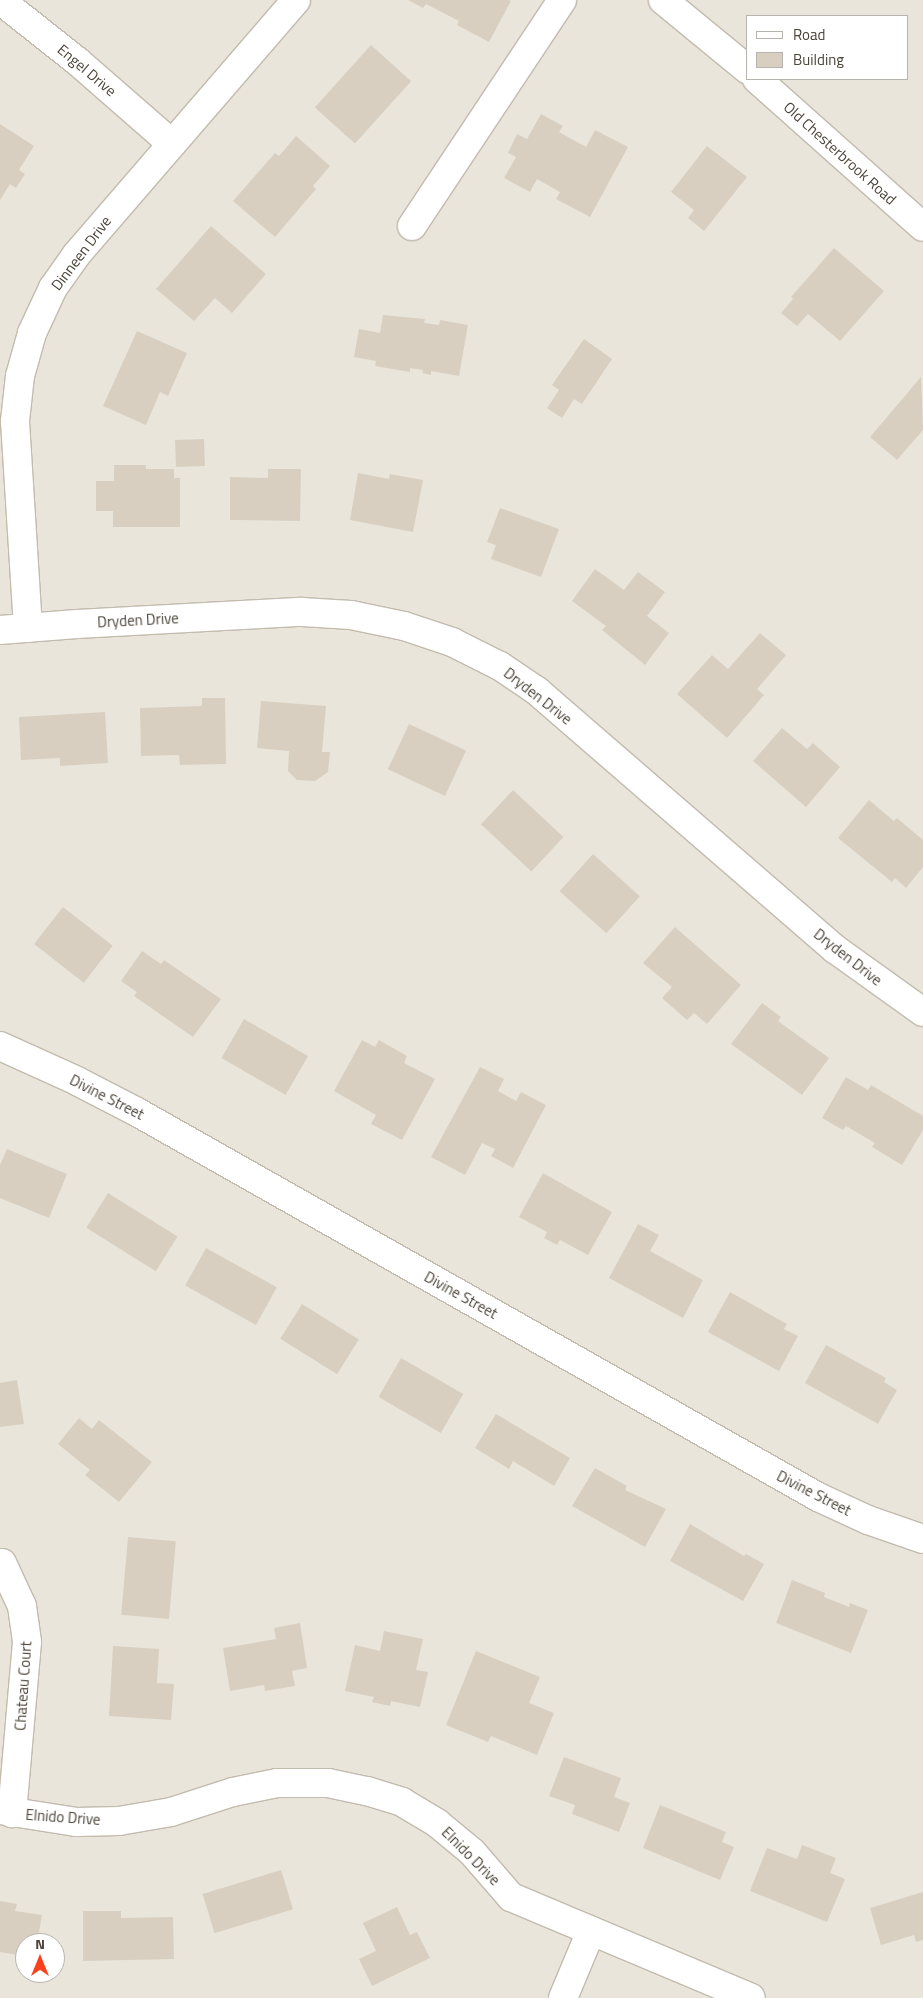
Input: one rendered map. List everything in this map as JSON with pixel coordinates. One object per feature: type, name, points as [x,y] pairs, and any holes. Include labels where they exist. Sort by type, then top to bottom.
[{"type":"street","name":"Engel Drive","points":[[0,0],[77,61],[171,142]]},
{"type":"street","name":"Dinneen Drive","points":[[28,628],[16,421],[20,376],[32,333],[53,288],[77,254],[171,142],[296,0]]},
{"type":"street","points":[[412,226],[562,0]]},
{"type":"street","points":[[663,0],[746,68]]},
{"type":"street","name":"Old Chesterbrook Road","points":[[758,80],[923,227]]},
{"type":"street","name":"Dryden Drive","points":[[0,630],[302,612],[351,615],[404,626],[452,642],[500,666],[537,691],[835,950],[923,1012]]},
{"type":"street","name":"Divine Street","points":[[0,1046],[77,1081],[137,1112],[818,1497],[868,1520],[923,1539]]},
{"type":"street","name":"Chateau Court","points":[[2,1564],[22,1606],[27,1642],[6,1812]]},
{"type":"street","name":"Elnido Drive","points":[[6,1812],[77,1822],[119,1820],[170,1812],[233,1792],[277,1783],[328,1783],[367,1791],[402,1802],[437,1822],[472,1852],[511,1897],[751,1998]]},
{"type":"street","points":[[562,1998],[591,1931]]},
{"type":"shaded area","points":[[0,0],[923,0],[923,1998],[0,1998]]},
{"type":"building","points":[[408,0],[511,1],[489,42],[457,25],[459,21],[426,4],[423,8]]},
{"type":"building","points":[[371,45],[411,81],[355,144],[315,107]]},
{"type":"building","points":[[541,114],[563,126],[559,132],[586,147],[595,130],[628,147],[590,217],[556,199],[560,192],[537,179],[530,192],[504,178],[516,157],[508,153],[517,134],[527,139]]},
{"type":"building","points":[[0,124],[34,146],[19,170],[25,174],[16,188],[10,184],[0,200]]},
{"type":"building","points":[[296,136],[330,166],[313,186],[316,189],[275,237],[233,201],[275,153],[279,156]]},
{"type":"building","points":[[707,146],[747,177],[704,231],[688,218],[694,210],[671,192]]},
{"type":"building","points":[[211,226],[266,274],[232,313],[215,298],[194,321],[156,289]]},
{"type":"building","points":[[834,248],[884,291],[840,341],[808,314],[797,326],[781,313],[793,299],[791,297]]},
{"type":"building","points":[[383,315],[425,319],[424,323],[439,325],[440,320],[468,325],[459,376],[431,371],[431,375],[422,373],[423,370],[410,368],[410,372],[375,366],[376,361],[354,357],[359,329],[380,333]]},
{"type":"building","points":[[137,331],[187,353],[168,396],[160,392],[146,425],[103,406]]},
{"type":"building","points":[[584,339],[612,359],[582,404],[574,399],[562,418],[547,408],[559,390],[552,385]]},
{"type":"building","points":[[921,377],[923,430],[897,460],[870,437]]},
{"type":"building","points":[[204,439],[205,466],[176,467],[175,440]]},
{"type":"building","points":[[114,465],[146,465],[146,469],[174,469],[174,478],[180,478],[180,527],[113,527],[113,511],[96,511],[96,481],[114,481]]},
{"type":"building","points":[[268,469],[301,469],[300,521],[230,520],[230,477],[268,478]]},
{"type":"building","points":[[358,473],[389,479],[390,474],[423,480],[413,532],[350,520]]},
{"type":"building","points":[[500,508],[559,529],[541,577],[491,559],[496,545],[487,542]]},
{"type":"building","points":[[595,569],[624,590],[638,572],[665,592],[647,616],[669,633],[645,665],[602,630],[606,626],[572,601]]},
{"type":"building","points":[[760,633],[786,655],[757,689],[764,695],[727,738],[677,694],[712,655],[728,669]]},
{"type":"building","points":[[202,698],[225,698],[226,764],[180,765],[179,755],[141,756],[140,708],[202,706]]},
{"type":"building","points":[[261,701],[326,706],[322,752],[330,752],[328,772],[315,781],[297,780],[288,771],[289,751],[257,748]]},
{"type":"building","points":[[105,712],[108,763],[60,766],[60,758],[21,760],[19,717]]},
{"type":"building","points":[[409,724],[466,751],[445,796],[388,769]]},
{"type":"building","points":[[782,728],[807,749],[813,743],[840,767],[806,807],[753,761]]},
{"type":"building","points":[[513,790],[563,837],[531,871],[481,824]]},
{"type":"building","points":[[869,800],[894,821],[897,818],[923,840],[923,867],[906,888],[895,878],[892,882],[838,838]]},
{"type":"building","points":[[593,854],[640,896],[606,933],[560,891]]},
{"type":"building","points":[[63,907],[113,946],[84,983],[34,944]]},
{"type":"building","points":[[675,927],[741,985],[707,1024],[694,1013],[687,1020],[662,998],[672,987],[643,963]]},
{"type":"building","points":[[142,951],[161,964],[164,960],[221,999],[193,1037],[134,996],[137,992],[121,981]]},
{"type":"building","points":[[762,1003],[781,1017],[778,1021],[829,1058],[802,1095],[731,1044]]},
{"type":"building","points":[[244,1019],[308,1056],[286,1095],[222,1058]]},
{"type":"building","points":[[362,1040],[375,1047],[379,1040],[407,1056],[404,1063],[435,1079],[402,1140],[371,1124],[376,1115],[334,1091]]},
{"type":"building","points":[[480,1067],[504,1079],[498,1091],[516,1101],[521,1092],[546,1105],[513,1168],[491,1156],[495,1149],[482,1143],[465,1175],[431,1157]]},
{"type":"building","points":[[846,1077],[868,1090],[871,1085],[923,1116],[923,1130],[902,1165],[872,1147],[875,1143],[846,1126],[843,1130],[822,1118]]},
{"type":"building","points":[[7,1149],[67,1174],[49,1218],[0,1198],[0,1165]]},
{"type":"building","points":[[543,1173],[612,1212],[588,1255],[560,1240],[557,1245],[544,1238],[547,1232],[519,1217]]},
{"type":"building","points":[[108,1193],[178,1236],[156,1271],[86,1228]]},
{"type":"building","points":[[638,1224],[659,1235],[650,1251],[703,1280],[683,1318],[609,1278]]},
{"type":"building","points":[[206,1248],[277,1287],[256,1325],[185,1286]]},
{"type":"building","points":[[730,1292],[787,1324],[784,1329],[798,1336],[779,1371],[708,1332]]},
{"type":"building","points":[[302,1304],[359,1340],[337,1374],[280,1339]]},
{"type":"building","points":[[826,1345],[886,1378],[884,1382],[897,1390],[878,1424],[805,1383]]},
{"type":"building","points":[[401,1358],[463,1394],[441,1433],[378,1397]]},
{"type":"building","points":[[17,1380],[24,1424],[0,1427],[0,1383]]},
{"type":"building","points":[[496,1414],[570,1458],[554,1486],[513,1461],[509,1469],[475,1448]]},
{"type":"building","points":[[79,1418],[92,1429],[99,1420],[152,1462],[119,1502],[85,1475],[90,1470],[58,1444]]},
{"type":"building","points":[[595,1468],[627,1486],[625,1490],[666,1509],[645,1547],[572,1506]]},
{"type":"building","points":[[690,1524],[744,1556],[746,1554],[764,1564],[743,1601],[670,1561]]},
{"type":"building","points":[[128,1537],[176,1541],[169,1619],[121,1615]]},
{"type":"building","points":[[792,1580],[825,1593],[824,1597],[849,1607],[850,1603],[868,1610],[851,1653],[776,1623]]},
{"type":"building","points":[[300,1623],[307,1668],[292,1671],[295,1686],[265,1691],[264,1685],[230,1691],[223,1648],[276,1639],[274,1628]]},
{"type":"building","points":[[384,1631],[423,1639],[416,1670],[428,1672],[420,1707],[391,1701],[390,1706],[372,1702],[374,1697],[345,1691],[355,1645],[380,1651]]},
{"type":"building","points":[[113,1646],[159,1649],[157,1683],[174,1684],[171,1720],[109,1716]]},
{"type":"building","points":[[476,1651],[540,1677],[529,1703],[554,1713],[537,1755],[491,1736],[488,1742],[446,1725]]},
{"type":"building","points":[[564,1757],[621,1778],[614,1797],[630,1803],[619,1832],[572,1814],[575,1805],[549,1796]]},
{"type":"building","points":[[660,1805],[726,1832],[722,1842],[734,1847],[720,1880],[643,1848]]},
{"type":"building","points":[[802,1845],[836,1858],[830,1873],[845,1879],[827,1922],[750,1891],[767,1848],[797,1859]]},
{"type":"building","points":[[281,1870],[293,1909],[215,1933],[203,1894]]},
{"type":"building","points":[[923,1892],[923,1940],[916,1942],[914,1935],[881,1945],[870,1908]]},
{"type":"building","points":[[0,1901],[17,1904],[15,1911],[42,1915],[39,1933],[15,1933],[15,1954],[0,1952]]},
{"type":"building","points":[[397,1907],[410,1935],[417,1932],[430,1958],[372,1986],[359,1959],[376,1951],[363,1923]]},
{"type":"building","points":[[83,1911],[121,1911],[121,1918],[173,1917],[174,1959],[83,1961]]}]
